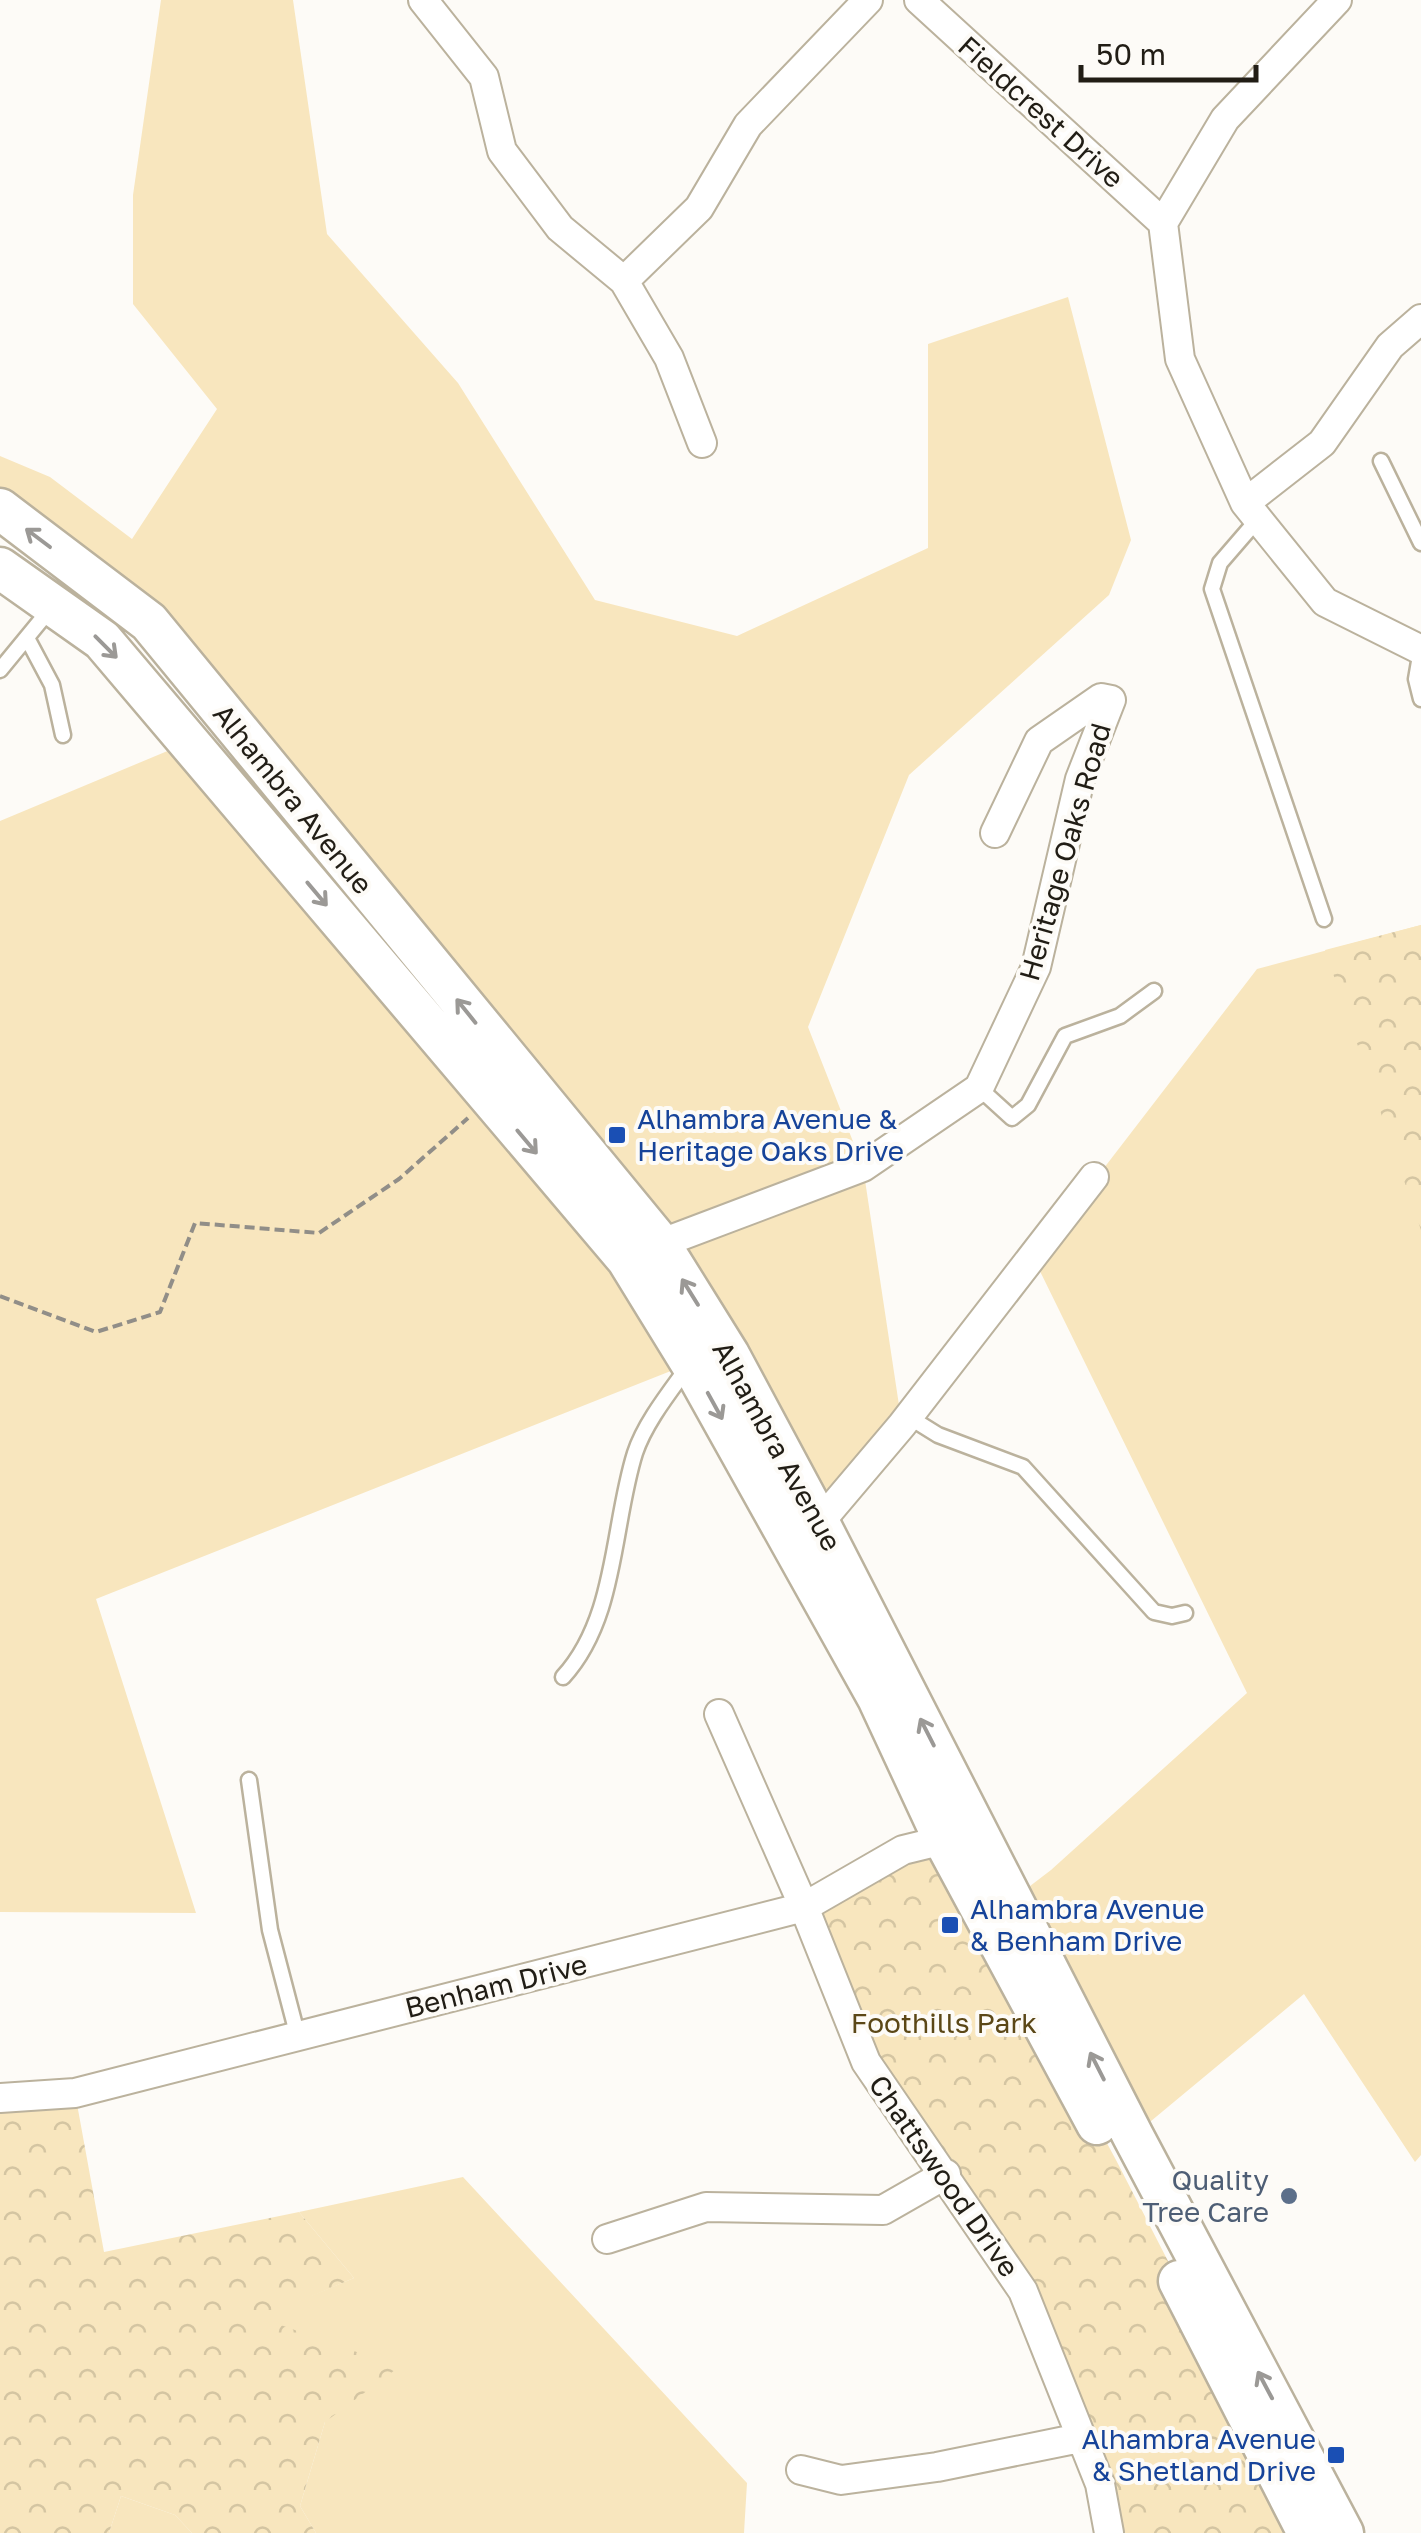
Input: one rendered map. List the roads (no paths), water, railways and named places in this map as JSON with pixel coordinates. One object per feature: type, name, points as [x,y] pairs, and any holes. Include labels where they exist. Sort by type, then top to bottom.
[{"type":"main road","name":"Alhambra Avenue","points":[[0,509],[149,622],[729,1355],[819,1523],[958,1829],[1116,2160],[1308,2533]]},
{"type":"main road","name":"Alhambra Avenue","points":[[0,568],[39,623],[102,640],[490,1099],[643,1250],[690,1363],[878,1698],[958,1829],[1133,2136],[1343,2533]]},
{"type":"street","points":[[423,0],[484,77],[502,151],[560,228],[624,282],[669,358],[702,443]]},
{"type":"street","points":[[624,282],[698,208],[748,125],[868,0]]},
{"type":"street","name":"Fieldcrest Drive","points":[[919,0],[1163,223]]},
{"type":"street","points":[[1337,0],[1225,119],[1163,223],[1180,359],[1252,511],[1325,602],[1421,650]]},
{"type":"street","points":[[1252,511],[1322,442],[1390,346],[1421,319]]},
{"type":"street","name":"Heritage Oaks Road","points":[[643,1250],[863,1167],[978,1088],[1036,967],[1080,779],[1111,700],[1100,698],[1039,742],[994,834]]},
{"type":"street","points":[[819,1523],[909,1417],[1094,1177]]},
{"type":"street","name":"Chattswood Drive","points":[[719,1714],[804,1907],[866,2062],[1023,2291],[1100,2484],[1109,2533]]},
{"type":"street","name":"Benham Drive","points":[[0,2098],[75,2093],[804,1907],[903,1850],[958,1829]]},
{"type":"street","points":[[607,2239],[706,2207],[882,2210],[946,2174]]},
{"type":"street","points":[[801,2470],[841,2480],[937,2467],[1080,2438]]},
{"type":"lane","points":[[1381,461],[1421,543]]},
{"type":"lane","points":[[1252,511],[1220,563],[1212,589],[1324,919]]},
{"type":"lane","points":[[0,670],[39,623]]},
{"type":"lane","points":[[39,623],[63,735]]},
{"type":"lane","points":[[1421,650],[1416,679],[1421,699]]},
{"type":"lane","points":[[978,1088],[1012,1118],[1028,1105],[1066,1036],[1120,1016],[1154,992]]},
{"type":"lane","points":[[564,1677],[583,1656],[596,1628],[636,1449],[690,1363]]},
{"type":"lane","points":[[909,1417],[938,1435],[1023,1467],[1154,1612],[1172,1616],[1185,1613]]},
{"type":"lane","points":[[249,1780],[270,1930],[298,2037]]},
{"type":"place","name":"Alhambra Avenue & Heritage Oaks Drive","points":[[617,1135]]},
{"type":"place","name":"Alhambra Avenue & Benham Drive","points":[[950,1925]]},
{"type":"place","name":"Quality Tree Care","points":[[1289,2196]]},
{"type":"place","name":"Alhambra Avenue & Shetland Drive","points":[[1336,2455]]},
{"type":"park label","name":"Foothills Park","points":[[944,2023]]}]
